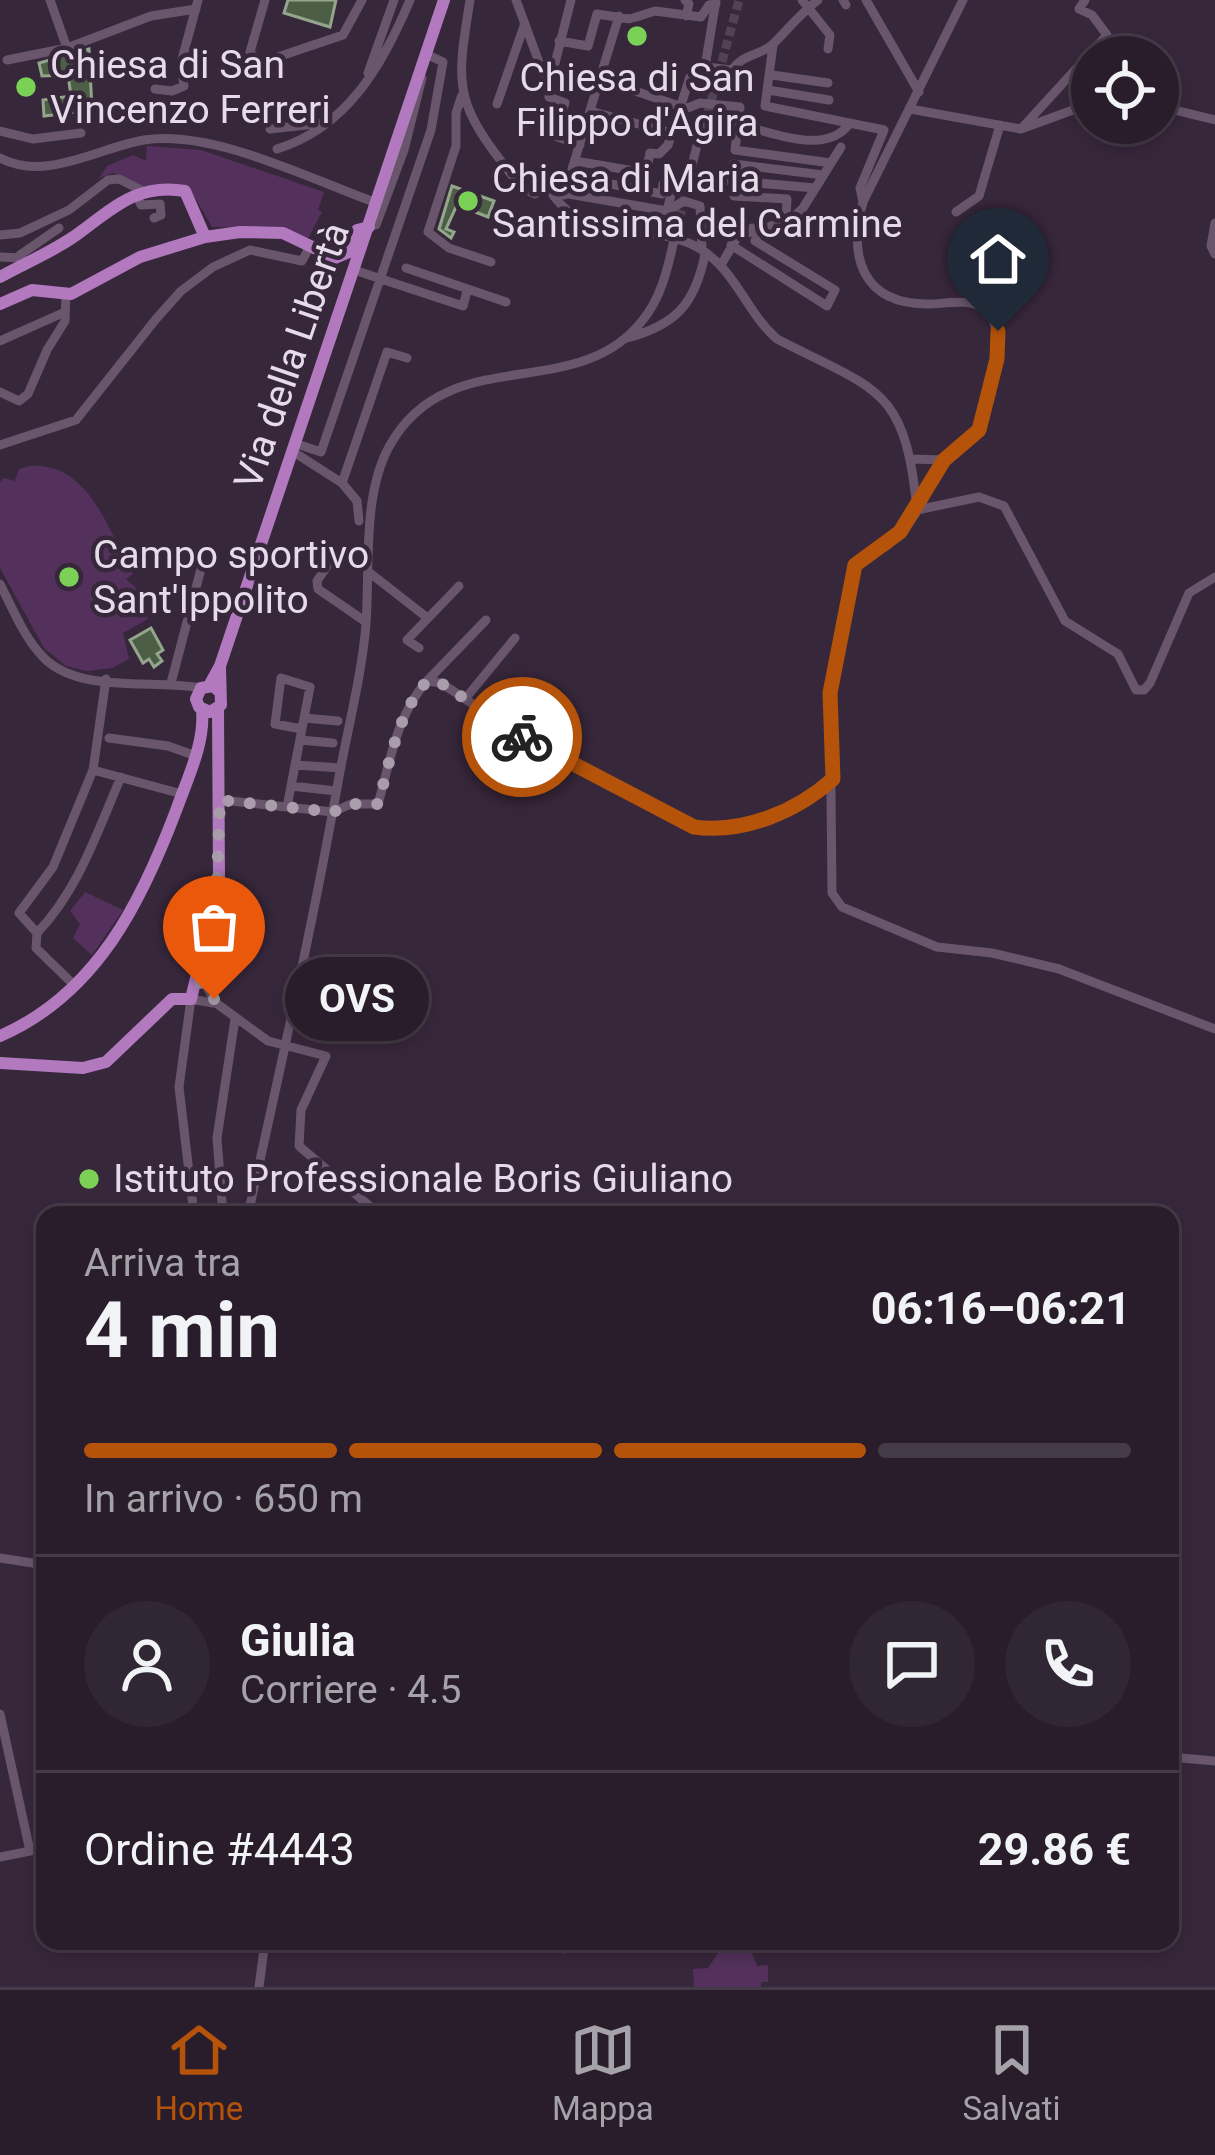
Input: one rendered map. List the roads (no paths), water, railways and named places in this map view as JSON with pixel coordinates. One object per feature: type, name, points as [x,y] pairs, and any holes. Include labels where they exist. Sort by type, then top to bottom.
[{"type":"main road","name":"Via della Libertà","points":[[6,1034],[75,986],[133,912],[196,756],[206,695],[372,225],[444,0]]},
{"type":"main road","points":[[0,277],[23,259],[82,232],[106,208],[140,193],[185,191],[205,237]]},
{"type":"main road","points":[[0,304],[32,290],[66,293],[100,282],[140,257],[205,237],[276,232],[343,256],[357,230],[372,225]]},
{"type":"main road","points":[[172,999],[191,999],[216,907],[218,708],[206,695]]},
{"type":"main road","points":[[6,1034],[5,1062],[62,1068],[106,1062],[197,972]]},
{"type":"street","points":[[50,0],[67,48]]},
{"type":"street","points":[[265,0],[250,52],[257,62],[347,32],[362,0]]},
{"type":"street","points":[[365,88],[394,0]]},
{"type":"street","points":[[278,149],[325,124],[365,88],[410,0]]},
{"type":"street","points":[[470,0],[462,95],[456,112],[458,137],[429,236],[491,262]]},
{"type":"street","points":[[516,0],[544,73],[551,79]]},
{"type":"street","points":[[571,0],[549,97],[565,103],[555,136],[580,145]]},
{"type":"street","points":[[685,0],[689,4],[686,16]]},
{"type":"street","points":[[818,0],[805,4],[773,45],[766,106],[884,130],[860,188],[862,202]]},
{"type":"street","points":[[866,0],[919,92]]},
{"type":"street","points":[[963,0],[862,202],[856,226],[857,259],[878,288],[908,303],[978,304],[995,317],[997,359],[979,430],[944,460],[900,532],[863,557],[851,574],[830,693],[832,893],[842,907],[938,947],[992,953],[1059,969],[1215,1029]]},
{"type":"street","points":[[1021,129],[1107,35],[1092,15],[1079,9],[1085,0]]},
{"type":"street","points":[[560,41],[588,46],[597,14],[638,19],[655,11],[706,15],[716,2],[703,79],[690,77],[672,133],[659,154],[650,153],[646,173],[575,161]]},
{"type":"street","points":[[0,72],[3,58],[67,48],[197,4],[181,63],[184,86],[172,92],[155,89]]},
{"type":"street","points":[[805,4],[830,35],[828,49]]},
{"type":"street","points":[[564,194],[619,16]]},
{"type":"street","points":[[497,104],[524,26]]},
{"type":"street","points":[[707,61],[732,70],[739,59],[773,45]]},
{"type":"street","points":[[293,447],[321,452],[431,130],[442,76],[440,57],[424,60],[416,110],[372,225],[396,227]]},
{"type":"street","points":[[772,75],[828,83]]},
{"type":"street","points":[[600,79],[681,109],[700,103],[740,107],[735,150],[830,164]]},
{"type":"street","points":[[769,90],[830,100]]},
{"type":"street","points":[[250,1206],[333,812],[366,622],[375,485],[381,464],[401,427],[445,389],[483,378],[566,367],[680,316],[693,299],[704,252],[703,213],[692,201],[667,211],[529,192],[473,125],[462,95]]},
{"type":"street","points":[[910,109],[1021,129],[1071,111]]},
{"type":"street","points":[[590,111],[672,133]]},
{"type":"street","points":[[1179,112],[1215,121]]},
{"type":"street","points":[[570,176],[662,194],[663,184],[689,177],[704,118]]},
{"type":"street","points":[[737,124],[814,142],[835,137],[850,123]]},
{"type":"street","points":[[270,128],[325,124]]},
{"type":"street","points":[[956,212],[979,196],[1000,125]]},
{"type":"street","points":[[0,131],[33,139],[81,133]]},
{"type":"street","points":[[0,158],[32,168],[148,140],[205,142],[377,203]]},
{"type":"street","points":[[721,265],[731,245],[752,228],[786,221],[802,208],[841,147]]},
{"type":"street","points":[[733,164],[824,175]]},
{"type":"street","points":[[0,235],[20,233],[97,192],[112,179],[140,193],[141,205],[160,204],[161,215],[154,218]]},
{"type":"street","points":[[724,180],[815,188]]},
{"type":"street","points":[[667,211],[672,185]]},
{"type":"street","points":[[551,192],[582,219],[704,252],[734,278],[763,327],[777,339],[879,392],[892,407],[912,459],[917,510]]},
{"type":"street","points":[[734,196],[787,199],[786,221]]},
{"type":"street","points":[[1215,223],[1211,246],[1215,254]]},
{"type":"street","points":[[0,256],[23,259],[59,228]]},
{"type":"street","points":[[731,245],[826,306],[835,290],[755,242],[758,236],[752,228]]},
{"type":"street","points":[[627,338],[660,290],[676,231],[704,231]]},
{"type":"street","points":[[0,445],[76,420],[155,319],[213,267],[250,250],[302,261],[310,246]]},
{"type":"street","points":[[406,268],[506,302]]},
{"type":"street","points":[[354,271],[463,306],[467,291]]},
{"type":"street","points":[[0,392],[19,401],[28,394],[65,321],[66,293]]},
{"type":"street","points":[[0,341],[64,313]]},
{"type":"street","points":[[644,319],[660,327]]},
{"type":"street","points":[[328,347],[352,356]]},
{"type":"street","points":[[342,482],[387,352],[407,358]]},
{"type":"street","points":[[310,396],[337,404]]},
{"type":"street","points":[[293,447],[342,482],[357,501],[359,521]]},
{"type":"street","points":[[912,459],[944,460]]},
{"type":"street","points":[[917,510],[979,497],[1004,506],[1064,621],[1118,655],[1136,690],[1150,682],[1190,593],[1215,577]]},
{"type":"street","points":[[330,562],[316,581],[318,590],[366,622]]},
{"type":"street","points":[[174,683],[201,569]]},
{"type":"street","points":[[370,573],[425,616]]},
{"type":"street","points":[[0,584],[42,656],[66,673],[174,683],[206,695]]},
{"type":"street","points":[[419,648],[406,640],[459,586]]},
{"type":"street","points":[[220,800],[333,812],[351,804],[378,804],[413,696],[486,620]]},
{"type":"street","points":[[465,699],[515,638]]},
{"type":"street","points":[[287,807],[296,765],[302,729],[310,687],[281,678],[274,724],[302,729],[334,742]]},
{"type":"street","points":[[37,933],[20,913],[53,867],[93,770],[106,679]]},
{"type":"street","points":[[427,681],[441,683],[530,742],[694,827],[726,827],[788,812],[833,779]]},
{"type":"street","points":[[302,729],[338,721]]},
{"type":"street","points":[[109,738],[153,743],[196,756]]},
{"type":"street","points":[[296,765],[340,767]]},
{"type":"street","points":[[93,770],[182,794]]},
{"type":"street","points":[[75,986],[36,947],[37,933],[61,908],[78,878],[121,777]]},
{"type":"street","points":[[291,786],[336,791]]},
{"type":"street","points":[[197,972],[215,1003],[268,1041],[326,1056],[301,1110],[298,1146],[369,1206]]},
{"type":"street","points":[[193,1206],[179,1087],[191,999],[215,1003]]},
{"type":"street","points":[[222,1206],[217,1138],[235,1019]]},
{"type":"street","points":[[0,1558],[36,1564]]},
{"type":"street","points":[[0,1714],[30,1851]]},
{"type":"street","points":[[1179,1757],[1215,1761]]},
{"type":"street","points":[[0,1857],[36,1849]]},
{"type":"street","points":[[259,1987],[264,1950]]},
{"type":"tunnel","points":[[704,127],[739,0]]},
{"type":"tunnel","points":[[679,219],[692,172]]},
{"type":"place","name":"Chiesa di San Filippo d'Agira","points":[[637,36]]},
{"type":"place","name":"Chiesa di San Vincenzo Ferreri","points":[[26,87]]},
{"type":"place","name":"Chiesa di Maria Santissima del Carmine","points":[[468,201]]},
{"type":"place","name":"Campo sportivo Sant'Ippolito","points":[[69,577]]},
{"type":"place","name":"OVS","points":[[214,999]]},
{"type":"place","name":"Istituto Professionale Boris Giuliano","points":[[89,1179]]}]
